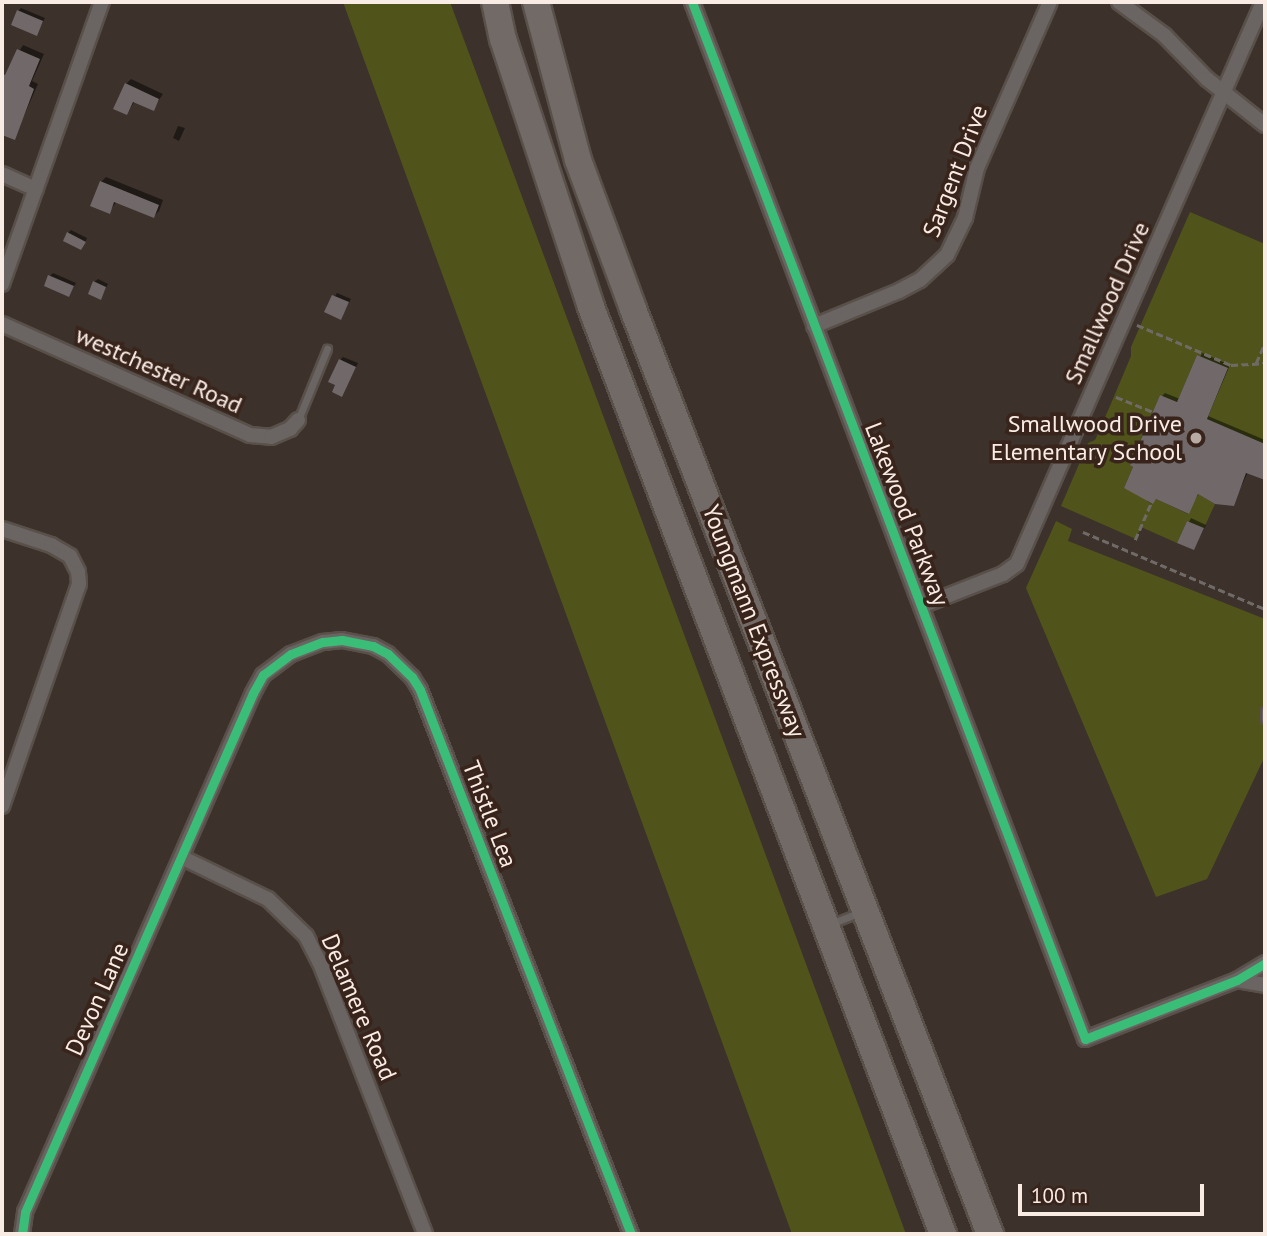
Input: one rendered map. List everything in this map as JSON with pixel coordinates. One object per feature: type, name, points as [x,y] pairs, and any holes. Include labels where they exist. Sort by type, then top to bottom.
[{"type":"highway","name":"Youngmann Expressway","points":[[495,2],[503,39],[590,307],[943,1234]]},
{"type":"highway","name":"Youngmann Expressway","points":[[536,2],[578,160],[990,1234]]},
{"type":"street","points":[[2,284],[103,2]]},
{"type":"street","name":"Lakewood Parkway","points":[[692,2],[1085,1040],[1237,980]]},
{"type":"street","name":"Sargent Drive","points":[[814,326],[920,280],[947,255],[965,218],[977,168],[1050,2]]},
{"type":"street","points":[[1119,2],[1164,35],[1223,93],[1265,125]]},
{"type":"street","name":"Smallwood Drive","points":[[921,606],[1003,574],[1017,564],[1263,2]]},
{"type":"street","points":[[2,174],[36,189]]},
{"type":"street","name":"westchester Road","points":[[2,324],[250,435],[271,437],[290,429],[298,420]]},
{"type":"street","points":[[2,529],[61,550],[75,564],[79,584],[2,806]]},
{"type":"street","name":"Thistle Lea","points":[[214,781],[263,675],[291,654],[323,642],[357,642],[388,654],[407,671],[420,690],[438,734],[631,1234]]},
{"type":"street","name":"Devon Lane","points":[[22,1234],[25,1212],[214,781]]},
{"type":"street","name":"Delamere Road","points":[[181,857],[268,899],[306,936],[322,968],[425,1234]]},
{"type":"street","points":[[1237,980],[1265,963]]},
{"type":"street","points":[[1237,980],[1265,985]]},
{"type":"lane","points":[[298,420],[327,349]]},
{"type":"lane","points":[[1265,711],[1265,719]]},
{"type":"lane","points":[[826,925],[866,911]]},
{"type":"path","points":[[1124,320],[1231,365],[1265,363]]},
{"type":"path","points":[[1256,363],[1265,343]]},
{"type":"path","points":[[1116,397],[1153,412]]},
{"type":"path","points":[[1135,540],[1150,503]]},
{"type":"path","points":[[1083,532],[1265,609]]},
{"type":"green space","points":[[343,2],[450,2],[906,1234],[792,1234]]},
{"type":"green space","points":[[1190,212],[1265,244],[1265,444],[1207,419],[1228,369],[1197,355],[1177,402],[1160,395],[1130,464],[1133,467],[1124,488],[1149,497],[1147,501],[1152,504],[1156,499],[1188,514],[1198,494],[1215,504],[1204,528],[1187,521],[1177,543],[1141,527],[1136,539],[1061,506],[1088,443],[1095,440],[1110,406],[1131,356],[1131,347]]},
{"type":"green space","points":[[1056,521],[1072,529],[1068,541],[1265,619],[1265,756],[1207,879],[1156,897],[1026,588]]},
{"type":"building","points":[[17,10],[43,21],[37,36],[11,25]]},
{"type":"building","points":[[17,49],[40,59],[29,86],[34,89],[15,140],[2,135],[2,74],[5,75]]},
{"type":"building","points":[[125,83],[159,99],[154,111],[133,102],[127,115],[113,109]]},
{"type":"building","points":[[100,181],[159,205],[154,218],[114,202],[110,214],[90,206]]},
{"type":"building","points":[[67,232],[86,242],[81,250],[63,241]]},
{"type":"building","points":[[48,275],[74,286],[69,297],[44,286]]},
{"type":"building","points":[[93,281],[106,287],[101,300],[88,294]]},
{"type":"building","points":[[332,295],[349,302],[341,320],[324,312]]},
{"type":"building","name":"Smallwood Drive Elementary School","points":[[1197,355],[1228,368],[1207,419],[1265,444],[1265,480],[1246,473],[1234,506],[1215,504],[1198,494],[1189,514],[1156,499],[1153,504],[1124,488],[1133,467],[1130,465],[1160,395],[1177,402]]},
{"type":"building","points":[[339,359],[356,367],[342,397],[332,392],[335,385],[328,382]]},
{"type":"building","points":[[1187,521],[1204,528],[1194,550],[1177,543]]},
{"type":"cycle path","points":[[692,2],[1085,1039],[1237,980],[1265,963]]},
{"type":"cycle path","points":[[22,1234],[25,1212],[253,693],[263,675],[291,654],[323,642],[342,640],[373,646],[388,654],[412,677],[420,690],[631,1234]]},
{"type":"place","name":"Smallwood Drive Elementary School","points":[[1196,438]]}]
